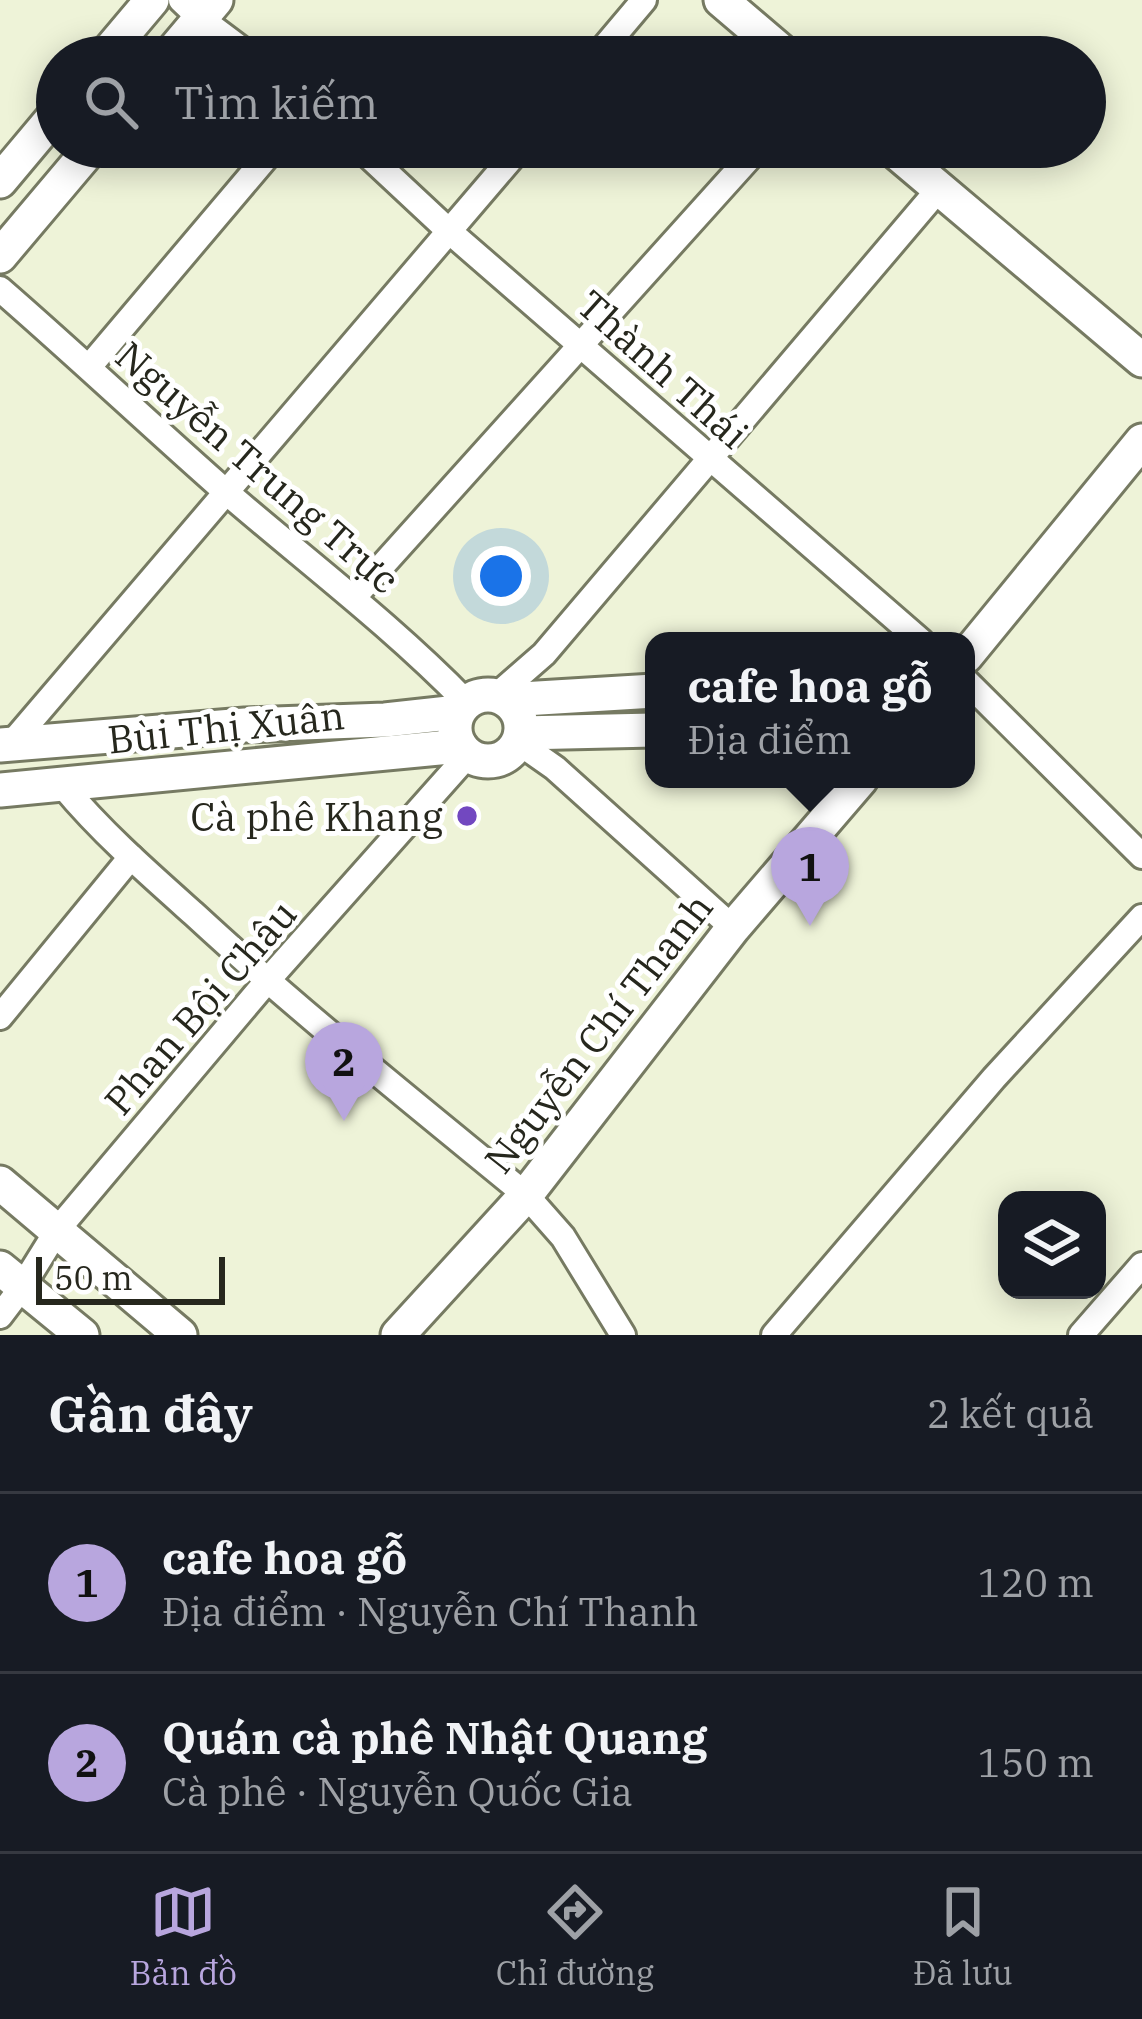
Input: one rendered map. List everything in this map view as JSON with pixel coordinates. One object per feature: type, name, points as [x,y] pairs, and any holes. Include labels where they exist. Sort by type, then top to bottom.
[{"type":"street","points":[[122,36],[152,0]]},
{"type":"street","points":[[614,36],[644,0]]},
{"type":"street","points":[[721,0],[763,36]]},
{"type":"street","points":[[181,36],[199,6],[230,36]]},
{"type":"street","points":[[0,182],[36,138]]},
{"type":"street","points":[[0,256],[74,168]]},
{"type":"street","points":[[89,367],[257,168]]},
{"type":"street","name":"Thành Thái","points":[[381,168],[911,632]]},
{"type":"street","points":[[6,745],[503,168]]},
{"type":"street","points":[[354,597],[740,168]]},
{"type":"street","points":[[913,168],[1142,360]]},
{"type":"street","name":"Phan Bội Châu","points":[[0,1316],[11,1278],[58,1229],[267,981],[476,718],[544,654],[938,190]]},
{"type":"street","name":"Nguyễn Trung Trực","points":[[0,290],[226,492],[427,662],[476,718]]},
{"type":"street","points":[[975,645],[1142,441]]},
{"type":"street","points":[[975,690],[1142,856]]},
{"type":"street","name":"Bùi Thị Xuân","points":[[0,790],[63,786],[645,692]]},
{"type":"street","points":[[515,708],[519,737],[509,753],[482,760],[476,718],[515,708]]},
{"type":"street","name":"Bùi Thị Xuân","points":[[6,745],[245,725],[476,718]]},
{"type":"street","points":[[519,737],[645,730]]},
{"type":"street","points":[[519,737],[733,928]]},
{"type":"street","points":[[63,786],[131,857],[267,981],[526,1195],[563,1237],[623,1335]]},
{"type":"street","name":"Nguyễn Chí Thanh","points":[[398,1335],[526,1195],[733,928],[853,788]]},
{"type":"street","points":[[0,1017],[131,857]]},
{"type":"street","points":[[774,1335],[994,1078],[1142,917]]},
{"type":"street","points":[[0,1183],[180,1335]]},
{"type":"street","points":[[1081,1335],[1142,1265]]},
{"type":"street","points":[[11,1278],[82,1335]]},
{"type":"place","name":"Cà phê Khang","points":[[467,816]]},
{"type":"place","name":"cafe hoa gỗ","points":[[810,926]]},
{"type":"place","name":"Quán cà phê Nhật Quang","points":[[344,1121]]}]
